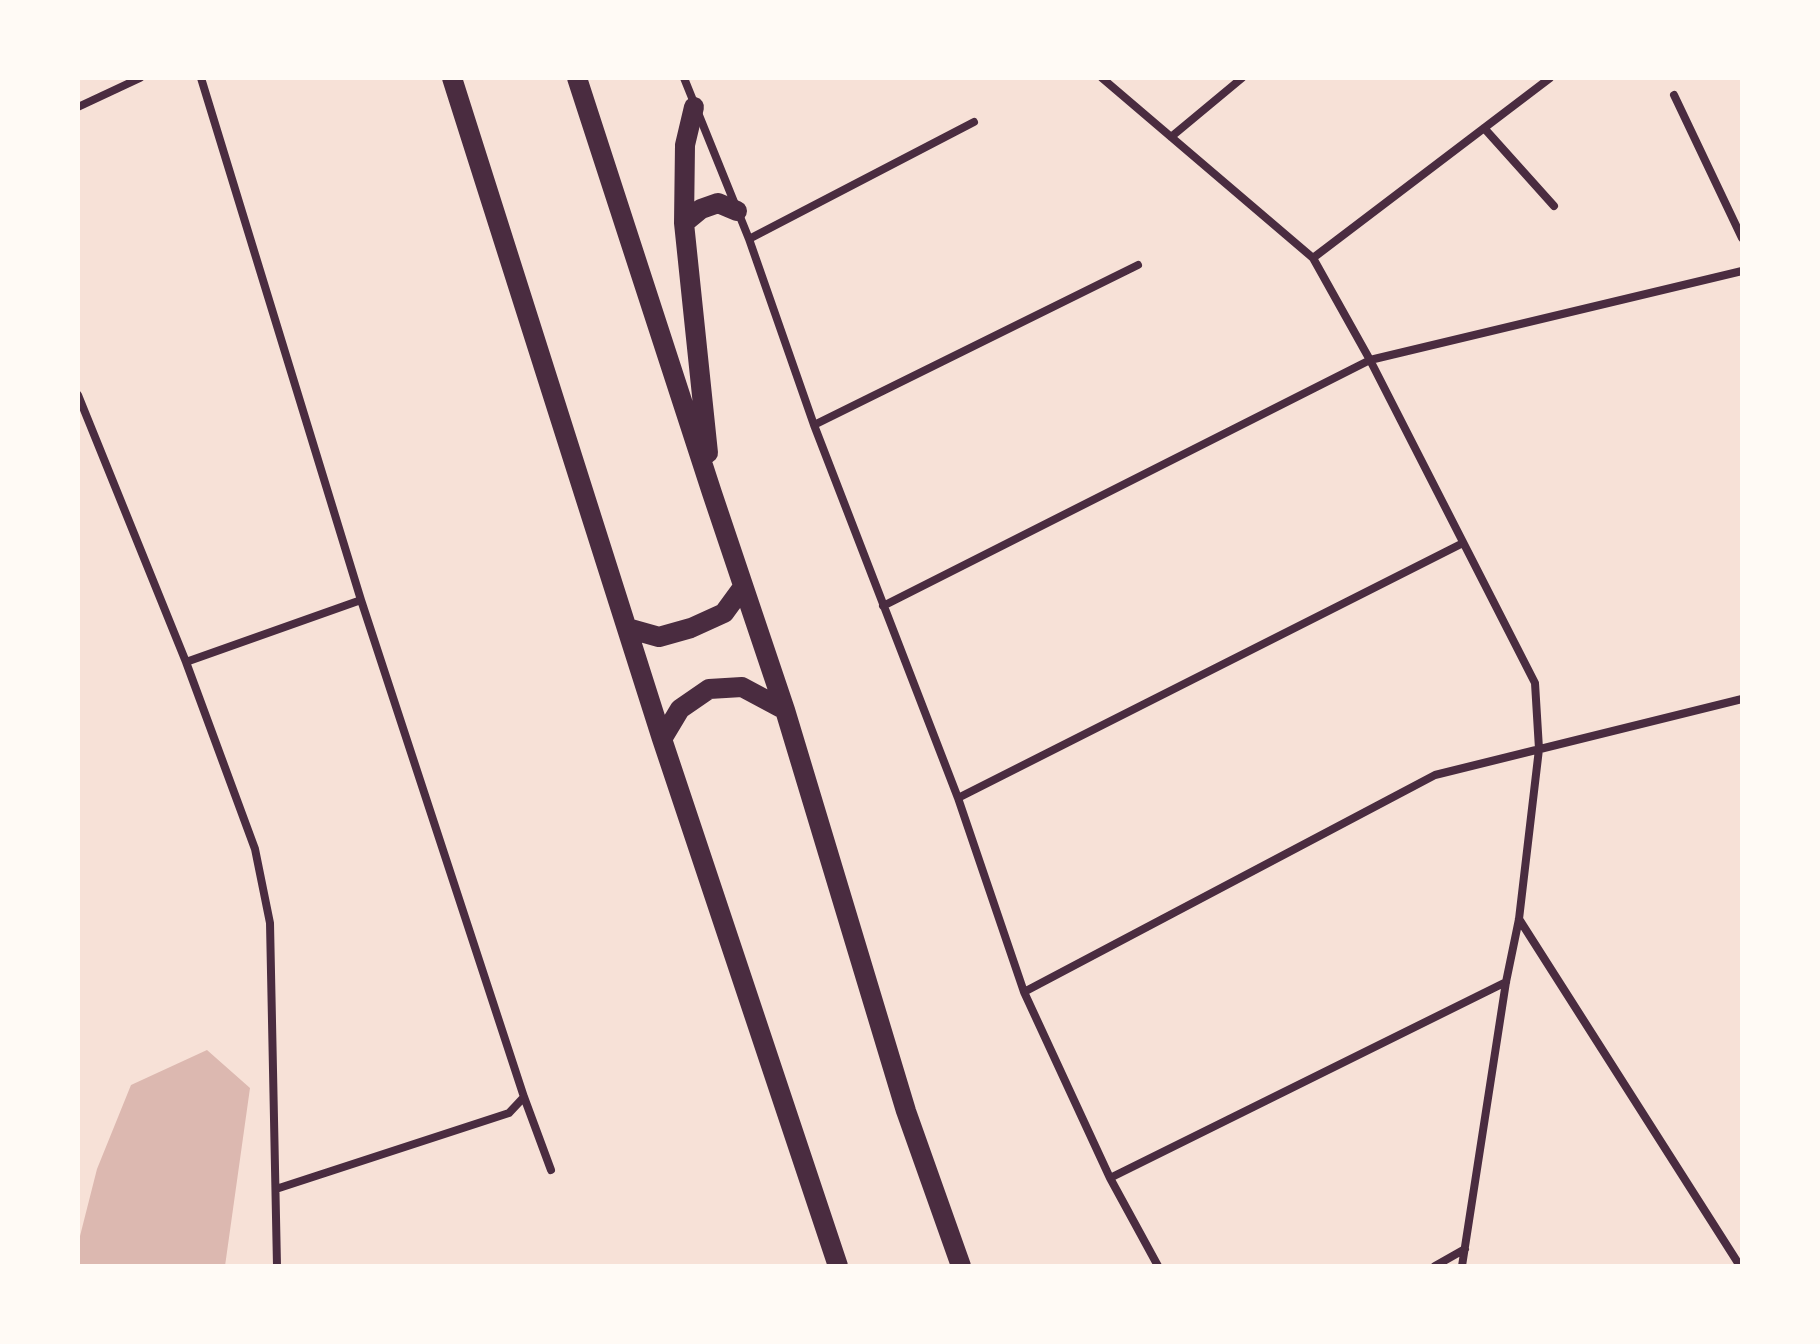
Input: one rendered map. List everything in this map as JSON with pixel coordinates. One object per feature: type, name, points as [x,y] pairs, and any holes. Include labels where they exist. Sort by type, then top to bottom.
[{"type":"main road","points":[[452,78],[662,739],[838,1266]]},
{"type":"main road","points":[[577,78],[785,710],[906,1111],[961,1266]]},
{"type":"main road","points":[[694,107],[685,145],[684,223],[712,493]]},
{"type":"main road","points":[[684,223],[701,209],[718,203],[737,211]]},
{"type":"main road","points":[[627,628],[659,637],[691,628],[724,613],[743,587]]},
{"type":"main road","points":[[662,739],[680,709],[709,689],[742,687],[785,710]]},
{"type":"street","points":[[78,107],[140,78]]},
{"type":"street","points":[[201,78],[361,600],[524,1097],[551,1170]]},
{"type":"street","points":[[684,78],[749,239],[814,425],[958,798],[1024,992],[1110,1178],[1158,1266]]},
{"type":"street","points":[[1102,78],[1313,258],[1370,360],[1535,683],[1539,749],[1519,919],[1506,982],[1462,1266]]},
{"type":"street","points":[[1171,137],[1242,78]]},
{"type":"street","points":[[1313,258],[1550,78]]},
{"type":"street","points":[[1674,95],[1742,238]]},
{"type":"street","points":[[749,239],[974,122]]},
{"type":"street","points":[[1484,128],[1554,206]]},
{"type":"street","points":[[814,425],[1138,265]]},
{"type":"street","points":[[883,606],[1370,360],[1742,271]]},
{"type":"street","points":[[78,395],[186,662],[255,849],[270,923],[277,1266]]},
{"type":"street","points":[[958,798],[1463,543]]},
{"type":"street","points":[[186,662],[361,600]]},
{"type":"street","points":[[1024,992],[1435,775],[1742,699]]},
{"type":"street","points":[[1519,919],[1740,1266]]},
{"type":"street","points":[[1110,1178],[1506,982]]},
{"type":"street","points":[[276,1189],[509,1113],[524,1097]]},
{"type":"street","points":[[1435,1266],[1465,1249]]},
{"type":"shaded area","points":[[207,1050],[250,1088],[225,1266],[78,1266],[78,1237],[97,1169],[131,1085]]}]
